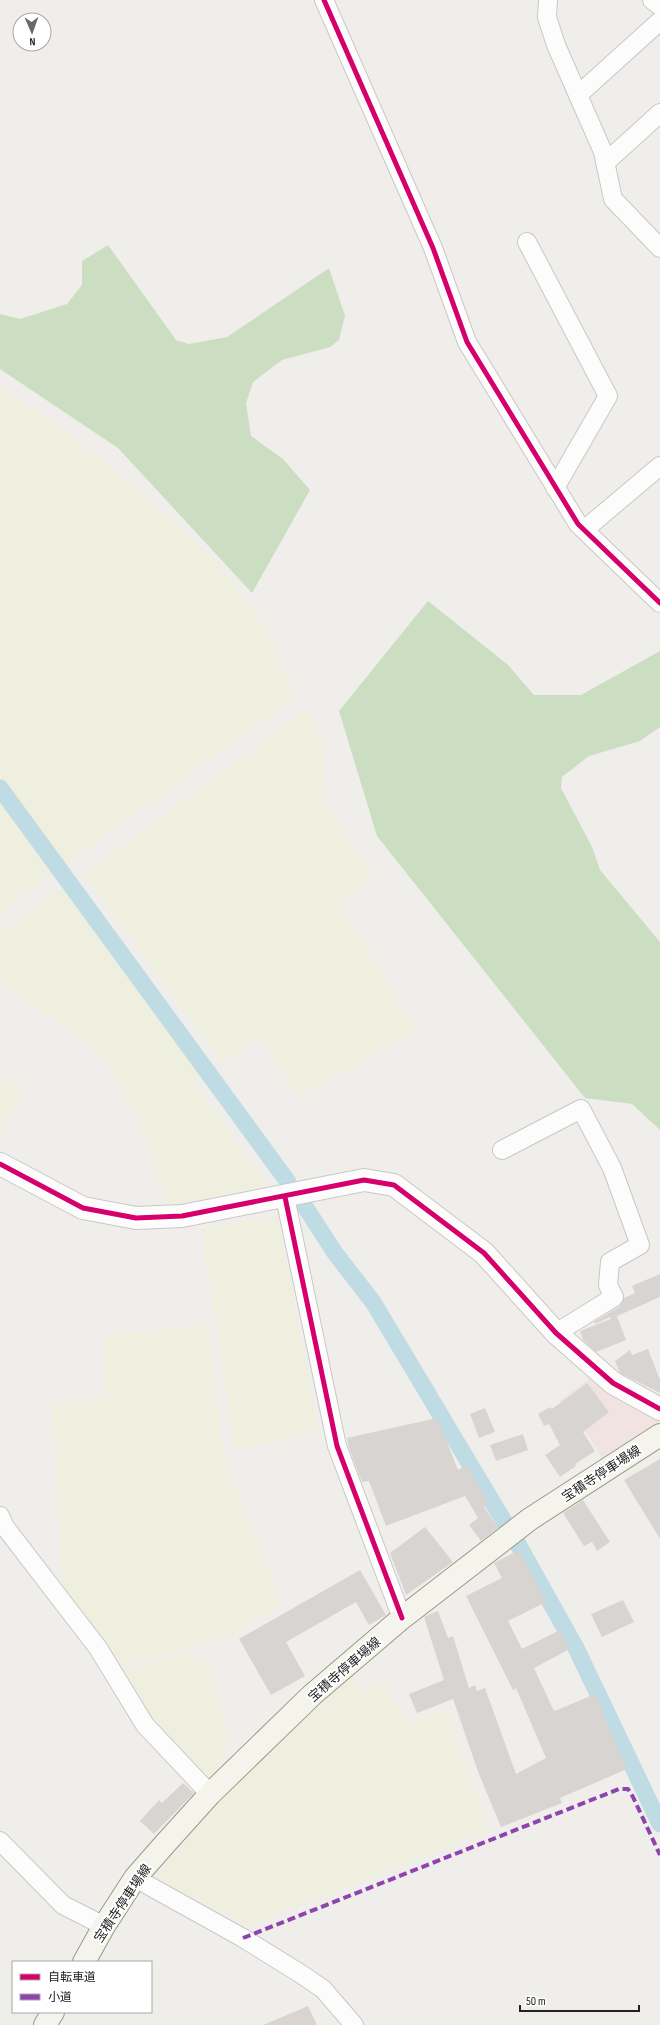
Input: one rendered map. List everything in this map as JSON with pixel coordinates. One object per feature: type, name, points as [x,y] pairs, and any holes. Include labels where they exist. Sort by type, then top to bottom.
[{"type":"main road","name":"宝積寺停車場線","points":[[85,1961],[104,1926],[135,1878],[210,1794],[312,1695],[402,1618],[530,1518],[660,1435]]},
{"type":"main road","points":[[45,2025],[52,2013]]},
{"type":"street","points":[[324,0],[433,248],[467,342],[578,524],[660,603]]},
{"type":"street","points":[[548,0],[547,17],[556,45],[603,152],[613,199],[660,248]]},
{"type":"street","points":[[652,0],[660,6]]},
{"type":"street","points":[[578,95],[660,21]]},
{"type":"street","points":[[605,163],[660,113]]},
{"type":"street","points":[[527,242],[608,396],[555,488]]},
{"type":"street","points":[[584,530],[660,466]]},
{"type":"street","points":[[502,1150],[581,1109],[612,1168],[640,1245],[610,1262],[608,1285],[614,1297],[556,1333]]},
{"type":"street","points":[[0,1164],[83,1208],[136,1218],[182,1216],[285,1197],[364,1180],[394,1185],[484,1253],[556,1333],[613,1384],[660,1408]]},
{"type":"street","points":[[285,1197],[337,1446],[402,1618]]},
{"type":"street","points":[[0,1516],[5,1526],[98,1648],[145,1725],[210,1794]]},
{"type":"street","points":[[0,1841],[63,1905],[104,1926]]},
{"type":"street","points":[[135,1878],[242,1938],[301,1974],[322,1989],[354,2025]]},
{"type":"shaded area","points":[[591,1377],[660,1417],[660,1421],[602,1458],[588,1435],[559,1401]]},
{"type":"green space","points":[[108,245],[176,340],[189,344],[227,337],[329,268],[345,316],[339,340],[330,347],[282,360],[253,382],[246,403],[251,436],[283,459],[310,490],[252,593],[118,448],[0,369],[0,314],[20,319],[67,304],[82,285],[82,261]]},
{"type":"green space","points":[[0,386],[77,439],[216,560],[263,626],[297,696],[64,865],[0,776]]},
{"type":"green space","points":[[428,601],[508,665],[534,695],[581,695],[660,651],[660,727],[640,741],[589,756],[562,777],[561,788],[592,847],[600,870],[660,942],[660,1130],[632,1104],[585,1098],[377,836],[339,711]]},
{"type":"green space","points":[[308,709],[322,741],[326,802],[373,879],[339,904],[417,1030],[297,1097],[261,1035],[223,1063],[84,874]]},
{"type":"green space","points":[[0,803],[51,874],[0,914]]},
{"type":"green space","points":[[64,888],[197,1071],[196,1086],[268,1186],[168,1205],[139,1120],[107,1059],[0,981],[0,933]]},
{"type":"green space","points":[[0,1076],[23,1086],[0,1132]]},
{"type":"green space","points":[[278,1216],[319,1433],[235,1451],[201,1228]]},
{"type":"green space","points":[[208,1325],[224,1458],[282,1604],[230,1637],[117,1666],[60,1592],[62,1573],[52,1405],[105,1396],[103,1335]]},
{"type":"green space","points":[[192,1651],[194,1660],[205,1658],[223,1711],[227,1735],[225,1751],[218,1761],[218,1773],[209,1780],[163,1736],[118,1671]]},
{"type":"green space","points":[[351,1677],[360,1693],[381,1682],[410,1724],[446,1709],[490,1830],[250,1926],[165,1884],[159,1874],[219,1802]]},
{"type":"building","points":[[660,1274],[660,1297],[617,1316],[626,1340],[596,1352],[583,1340],[580,1331],[611,1319],[610,1317],[595,1324],[594,1322],[620,1306],[624,1298],[635,1293],[632,1286]]},
{"type":"building","points":[[648,1349],[660,1380],[660,1393],[620,1373],[615,1361],[630,1350],[632,1355]]},
{"type":"building","points":[[587,1383],[609,1412],[583,1432],[595,1451],[575,1464],[576,1466],[560,1477],[545,1455],[560,1445],[549,1424],[544,1426],[538,1414],[550,1407],[552,1409]]},
{"type":"building","points":[[485,1408],[495,1432],[479,1438],[470,1414]]},
{"type":"building","points":[[437,1418],[458,1470],[467,1465],[489,1504],[484,1507],[498,1528],[481,1541],[469,1525],[478,1518],[465,1496],[386,1526],[369,1481],[362,1482],[349,1448],[347,1438]]},
{"type":"building","points":[[523,1434],[528,1450],[496,1461],[490,1445]]},
{"type":"building","points":[[660,1459],[660,1539],[624,1480]]},
{"type":"building","points":[[583,1500],[610,1542],[597,1551],[592,1542],[584,1546],[563,1513]]},
{"type":"building","points":[[425,1527],[453,1562],[406,1595],[390,1553]]},
{"type":"building","points":[[519,1550],[546,1602],[508,1621],[522,1649],[560,1630],[570,1649],[534,1668],[553,1709],[555,1711],[595,1694],[627,1769],[560,1798],[562,1803],[501,1827],[479,1774],[453,1699],[417,1713],[409,1694],[444,1680],[424,1617],[438,1611],[448,1638],[453,1636],[469,1688],[475,1685],[477,1691],[485,1688],[516,1774],[546,1758],[516,1688],[513,1690],[466,1596],[502,1578],[494,1563]]},
{"type":"building","points":[[360,1570],[386,1615],[369,1625],[356,1602],[286,1642],[305,1676],[271,1695],[239,1639]]},
{"type":"building","points":[[623,1600],[634,1622],[602,1637],[591,1614]]},
{"type":"building","points":[[183,1783],[194,1793],[154,1834],[140,1821],[159,1800],[162,1803]]},
{"type":"building","points":[[308,2006],[317,2025],[263,2025]]},
{"type":"waterway","points":[[0,788],[288,1182]]},
{"type":"waterway","points":[[302,1202],[335,1253],[373,1302],[505,1523]]},
{"type":"waterway","points":[[515,1539],[576,1648],[660,1824]]},
{"type":"marked path","points":[[243,1938],[619,1789],[628,1789],[633,1797],[660,1855]]},
{"type":"cycle path","points":[[324,0],[433,248],[467,342],[578,524],[660,603]]},
{"type":"cycle path","points":[[0,1164],[83,1208],[136,1218],[182,1216],[364,1180],[394,1185],[484,1253],[556,1333],[613,1383],[660,1409]]},
{"type":"cycle path","points":[[285,1197],[337,1446],[402,1618]]}]
